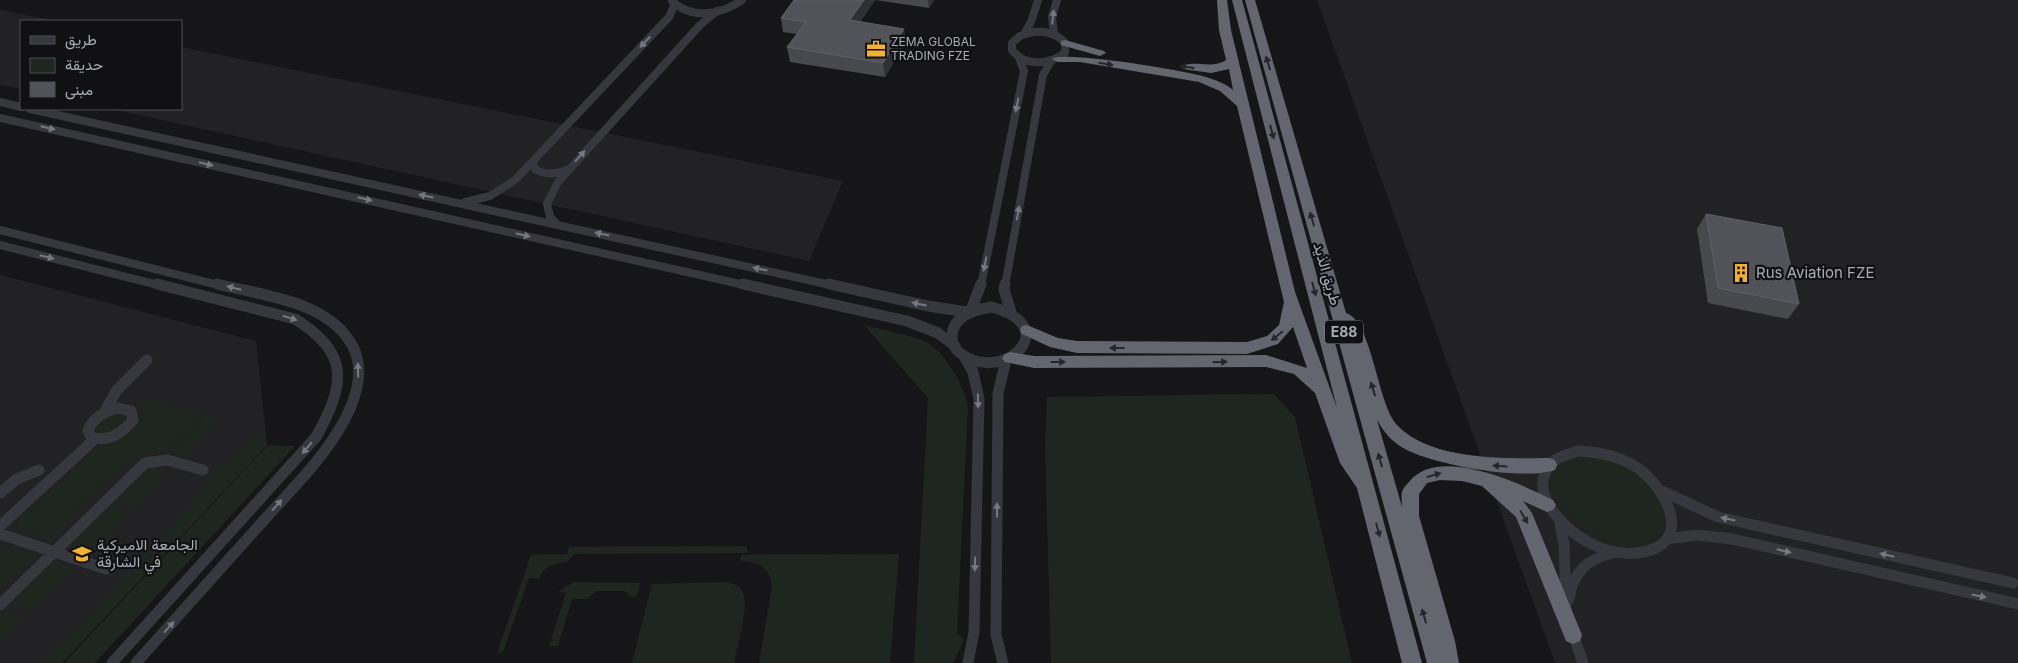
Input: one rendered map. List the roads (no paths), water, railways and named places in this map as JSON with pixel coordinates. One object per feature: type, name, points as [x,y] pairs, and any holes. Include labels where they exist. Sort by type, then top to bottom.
[{"type":"highway","points":[[1027,330],[1055,343],[1082,348],[1247,348],[1270,341],[1286,328],[1291,311],[1288,292],[1233,61],[1224,20],[1222,0]]},
{"type":"highway","name":"طريق الذيد","points":[[1237,0],[1412,663]]},
{"type":"highway","name":"طريق الذيد","points":[[1250,0],[1437,663]]},
{"type":"highway","points":[[1066,43],[1086,50],[1202,70],[1220,68],[1233,61]]},
{"type":"highway","points":[[1054,60],[1080,59],[1202,79],[1224,88],[1243,105]]},
{"type":"highway","points":[[1288,292],[1348,463],[1367,489]]},
{"type":"highway","points":[[1338,311],[1358,338],[1381,416],[1396,435],[1431,452],[1471,462],[1510,466],[1549,465]]},
{"type":"highway","points":[[1008,359],[1034,362],[1266,361],[1299,370],[1317,384],[1325,394]]},
{"type":"highway","points":[[1449,663],[1446,641],[1410,516],[1410,497],[1418,483],[1435,474],[1456,473],[1509,486],[1547,505]]},
{"type":"highway","points":[[1473,476],[1500,491],[1522,513],[1572,635]]},
{"type":"street","points":[[457,203],[479,200],[499,191],[533,162],[669,17],[673,1],[689,11],[718,11],[734,6],[742,0]]},
{"type":"street","points":[[1024,34],[1031,22],[1038,0]]},
{"type":"street","points":[[1054,34],[1052,17],[1057,0]]},
{"type":"street","points":[[558,224],[549,216],[546,205],[551,193],[569,169],[700,25],[718,11]]},
{"type":"street","points":[[1011,312],[1004,290],[1043,75],[1054,60],[1065,53],[1066,43],[1054,34],[1038,32],[1024,34],[1014,40],[1011,46],[1013,53],[1019,58],[1031,62],[1054,60]]},
{"type":"street","points":[[955,346],[952,330],[957,320],[969,311],[980,289],[1022,80],[1024,68],[1019,58]]},
{"type":"street","points":[[0,102],[20,107]]},
{"type":"street","points":[[35,110],[928,306],[969,311],[991,307],[1011,312],[1022,320],[1027,330],[1025,344],[1008,359],[998,393],[996,635],[1003,663]]},
{"type":"street","points":[[0,118],[907,321],[938,333],[955,346],[964,356],[973,372],[979,399],[974,632],[968,663]]},
{"type":"street","points":[[533,162],[535,169],[542,173],[558,173],[569,169]]},
{"type":"street","points":[[0,230],[311,308],[330,318],[344,331],[354,347],[359,366],[357,388],[350,411],[337,435],[318,460],[136,663]]},
{"type":"street","points":[[0,245],[295,319],[311,327],[324,337],[332,349],[338,364],[339,380],[336,398],[328,417],[316,437],[112,663]]},
{"type":"street","points":[[964,356],[980,362],[1008,359]]},
{"type":"street","points":[[104,413],[116,391],[147,360]]},
{"type":"street","points":[[2,523],[94,439],[117,435],[133,420],[131,411],[116,408],[104,413],[93,421],[88,430],[94,439]]},
{"type":"street","points":[[1616,553],[1585,542],[1560,522],[1547,505],[1542,483],[1549,465],[1557,458],[1572,453],[1604,453],[1639,469],[1663,492],[1718,517],[2013,583]]},
{"type":"street","points":[[0,604],[145,463],[152,460],[165,460],[203,470]]},
{"type":"street","points":[[0,493],[17,479],[40,470]]},
{"type":"street","points":[[1568,614],[1573,578],[1580,568],[1590,560],[1616,553],[1644,553],[1661,545],[1668,538],[1673,521],[1672,512],[1663,492]]},
{"type":"street","points":[[1560,522],[1566,545],[1564,584],[1568,614],[1572,635],[1583,663]]},
{"type":"street","points":[[0,534],[106,569]]},
{"type":"street","points":[[1668,538],[1698,535],[1732,539],[2018,604]]},
{"type":"place","name":"ZEMA GLOBAL TRADING FZE","points":[[876,49]]},
{"type":"place","name":"Rus Aviation FZE","points":[[1741,273]]},
{"type":"place","name":"الجامعة الاميركية في الشارقة","points":[[82,554]]}]
